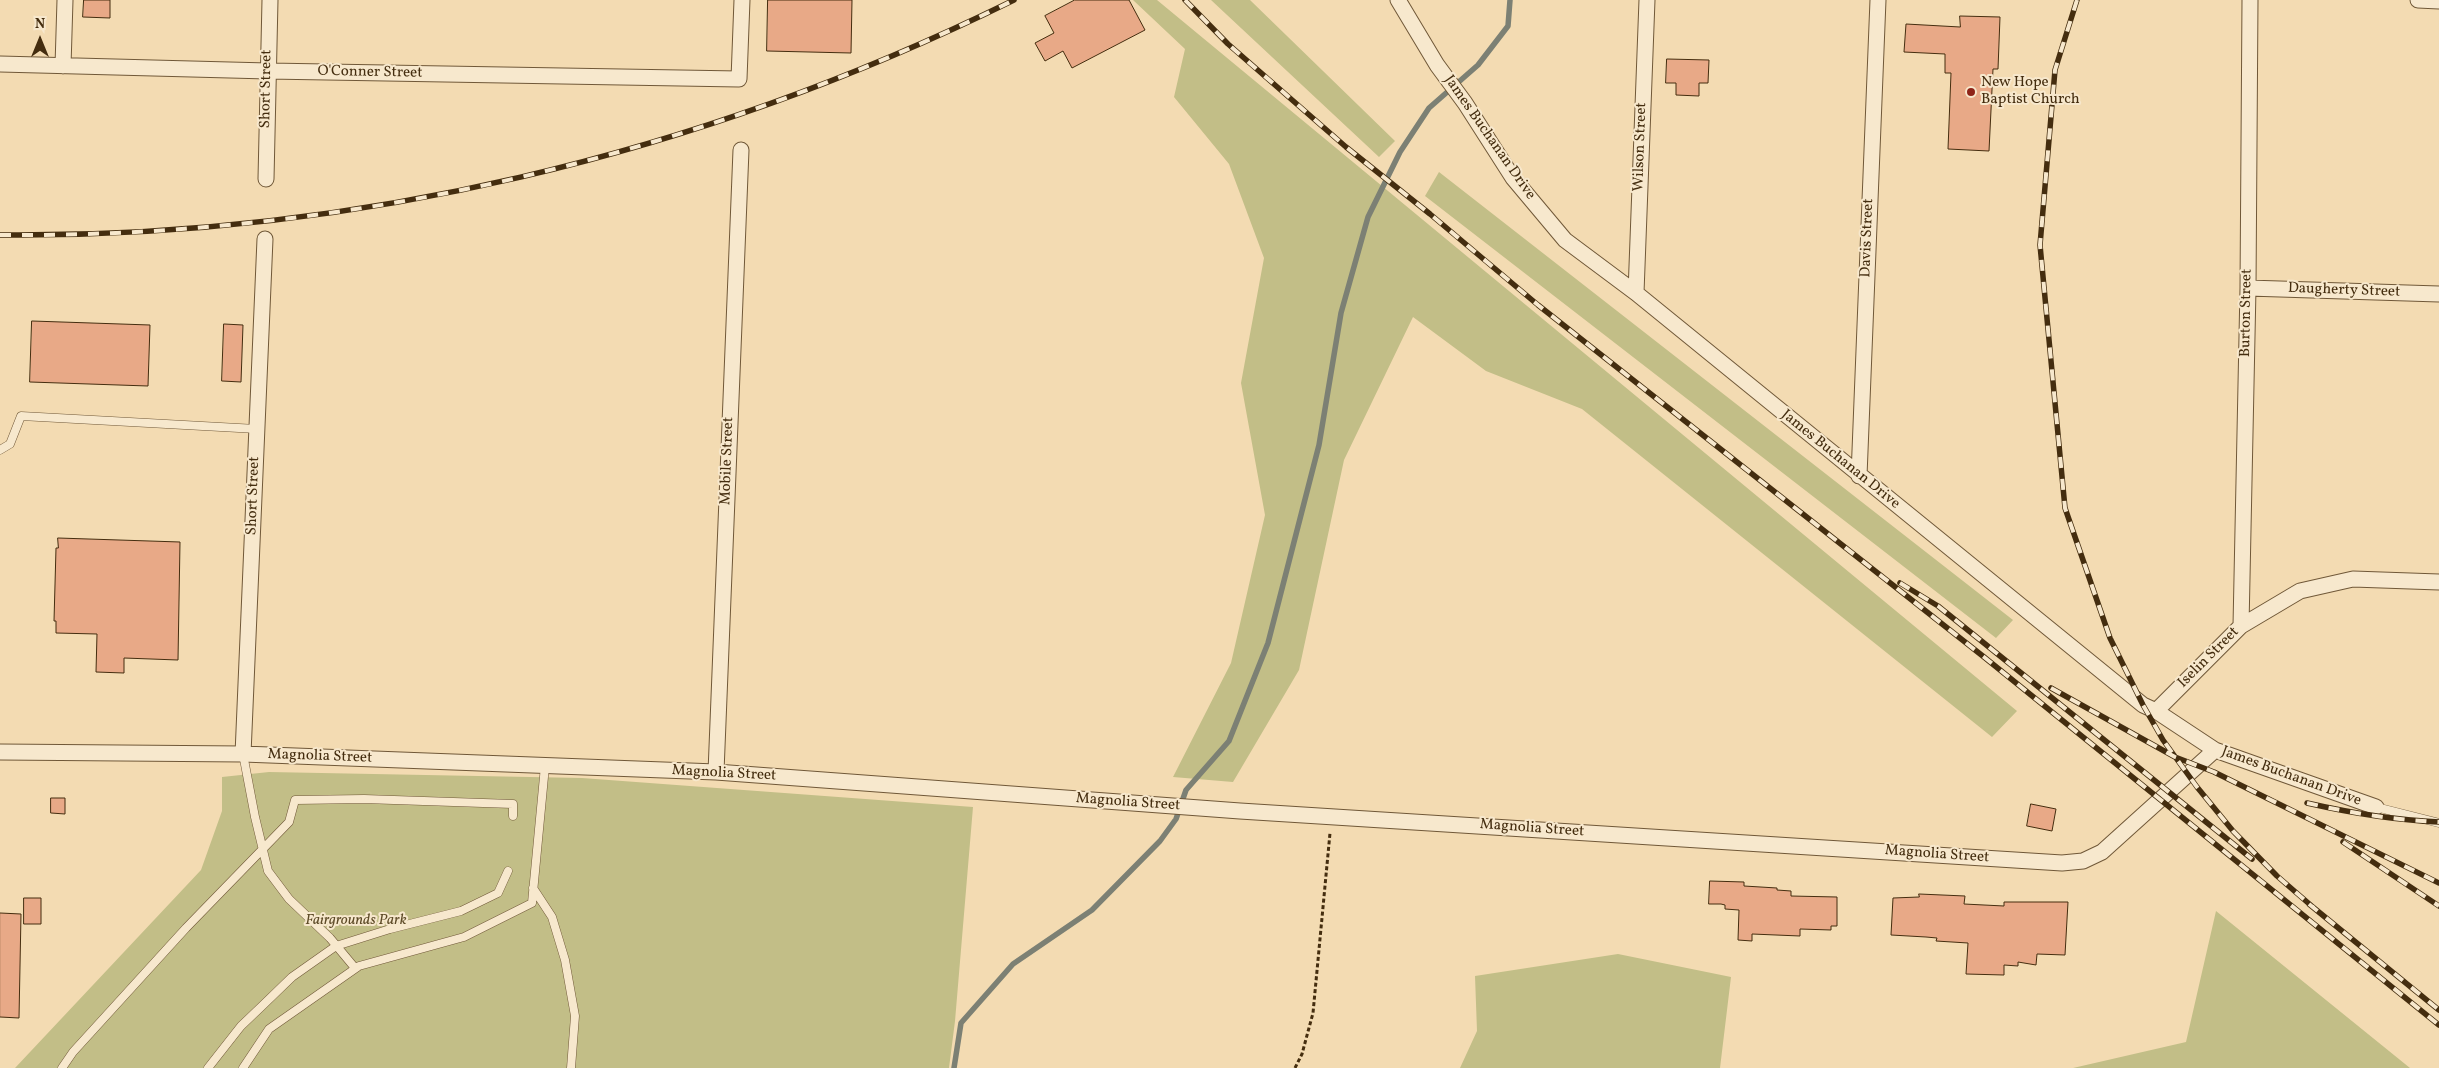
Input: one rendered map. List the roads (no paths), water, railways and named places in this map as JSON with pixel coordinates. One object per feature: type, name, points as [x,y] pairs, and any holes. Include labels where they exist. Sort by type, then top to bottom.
[{"type":"street","points":[[63,66],[66,0]]},
{"type":"street","name":"Short Street","points":[[266,179],[270,0]]},
{"type":"street","name":"O'Conner Street","points":[[0,64],[268,71],[740,79],[742,0]]},
{"type":"street","name":"James Buchanan Drive","points":[[1398,0],[1437,65],[1465,103],[1512,178],[1565,240],[1636,293],[2135,699],[2215,750],[2376,807]]},
{"type":"street","name":"Wilson Street","points":[[1636,293],[1647,0]]},
{"type":"street","name":"Davis Street","points":[[1859,476],[1878,0]]},
{"type":"street","name":"Burton Street","points":[[2241,626],[2248,288],[2250,0]]},
{"type":"street","points":[[2418,0],[2439,1]]},
{"type":"street","name":"Mobile Street","points":[[716,772],[741,150]]},
{"type":"street","name":"Short Street","points":[[243,754],[265,239]]},
{"type":"street","name":"Daugherty Street","points":[[2248,288],[2439,294]]},
{"type":"street","name":"Iselin Street","points":[[2156,711],[2241,626],[2300,591],[2353,579],[2439,582]]},
{"type":"street","name":"Magnolia Street","points":[[0,752],[243,754],[716,772],[1193,808],[2062,863],[2083,861],[2102,852],[2215,750]]},
{"type":"lane","points":[[0,450],[10,444],[22,416],[257,429]]},
{"type":"lane","points":[[243,754],[262,851],[268,871],[288,899],[336,946],[355,968]]},
{"type":"lane","points":[[244,1068],[269,1028],[355,968],[464,938],[532,903],[545,766]]},
{"type":"lane","points":[[62,1068],[73,1052],[186,928],[289,822],[296,800],[364,799],[513,804],[513,816]]},
{"type":"lane","points":[[2376,807],[2439,823]]},
{"type":"lane","points":[[208,1068],[241,1026],[292,977],[336,946],[390,929],[461,911],[498,893],[508,871]]},
{"type":"lane","points":[[533,888],[552,917],[565,960],[575,1016],[571,1068]]},
{"type":"waterway","points":[[954,1068],[961,1023],[1013,964],[1092,910],[1160,841],[1176,819],[1186,790],[1229,741],[1268,643],[1319,445],[1341,313],[1368,217],[1400,152],[1429,108],[1478,65],[1508,26],[1510,0]]},
{"type":"railway","points":[[0,235],[132,232],[262,221],[392,203],[520,177],[647,144],[772,103],[894,55],[1014,0]]},
{"type":"railway","points":[[1185,0],[1228,44],[1346,147],[1430,214],[1538,305],[1984,657],[2439,1025]]},
{"type":"railway","points":[[2077,0],[2055,70],[2040,245],[2065,508],[2110,638],[2143,705],[2163,740],[2197,787],[2233,831],[2277,876],[2314,908]]},
{"type":"railway","points":[[1900,583],[1938,606],[2252,859]]},
{"type":"railway","points":[[2051,688],[2175,757],[2214,772],[2439,883]]},
{"type":"railway","points":[[2307,803],[2373,816],[2439,822]]},
{"type":"railway","points":[[2343,842],[2439,906]]},
{"type":"railway","points":[[2309,904],[2439,1010]]},
{"type":"place","name":"New Hope Baptist Church","points":[[1971,92]]},
{"type":"park label","name":"Fairgrounds Park","points":[[356,921]]}]
